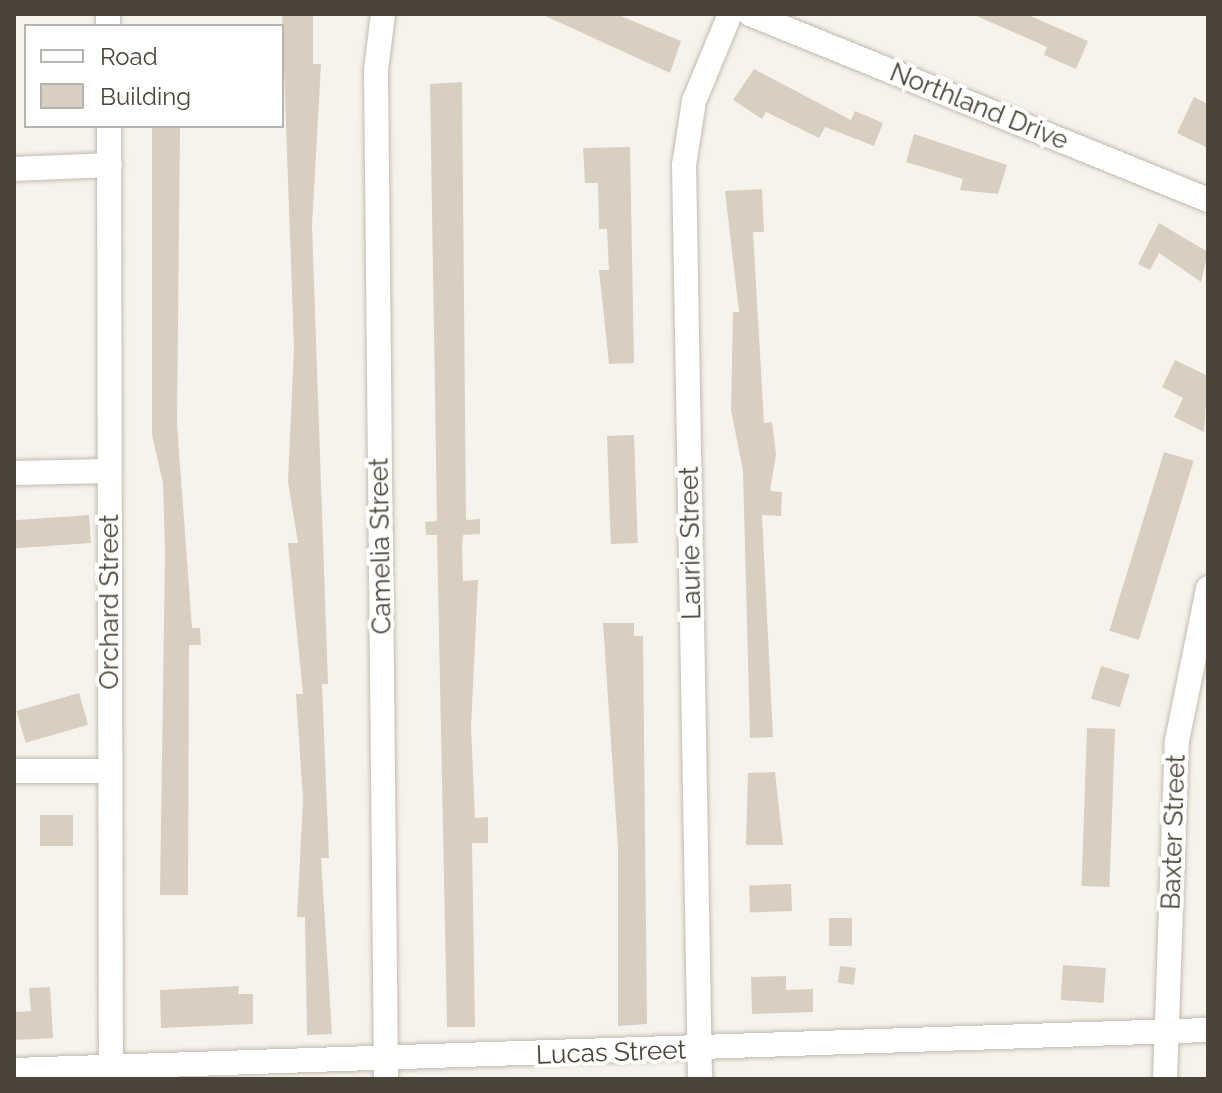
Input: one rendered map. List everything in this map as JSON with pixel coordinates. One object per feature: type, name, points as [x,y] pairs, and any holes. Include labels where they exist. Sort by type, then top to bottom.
[{"type":"street","name":"Camelia Street","points":[[383,14],[376,70],[386,1071]]},
{"type":"street","name":"Laurie Street","points":[[700,1079],[684,165],[694,101],[730,14]]},
{"type":"street","name":"Northland Drive","points":[[750,14],[1208,200]]},
{"type":"street","name":"Orchard Street","points":[[109,128],[111,1074]]},
{"type":"street","points":[[14,169],[110,165]]},
{"type":"street","points":[[14,473],[109,471]]},
{"type":"street","name":"Baxter Street","points":[[1165,1079],[1177,741],[1208,588]]},
{"type":"street","points":[[14,771],[110,771]]},
{"type":"street","name":"Lucas Street","points":[[14,1070],[111,1074],[386,1071],[699,1050],[1208,1030]]},
{"type":"building","points":[[282,14],[313,14],[313,64],[321,64],[312,226],[328,684],[322,684],[329,858],[321,858],[332,1034],[307,1035],[305,917],[297,917],[303,800],[296,694],[303,694],[288,543],[298,543],[288,482],[294,347]]},
{"type":"building","points":[[541,14],[616,14],[681,41],[670,73]]},
{"type":"building","points":[[972,14],[1026,14],[1088,41],[1076,69],[1044,55],[1047,47]]},
{"type":"building","points":[[754,69],[851,120],[855,111],[883,123],[874,146],[825,127],[819,138],[766,112],[762,119],[733,100]]},
{"type":"building","points":[[462,82],[466,520],[480,519],[480,534],[463,535],[463,581],[478,580],[471,727],[475,818],[488,817],[488,843],[472,843],[475,1027],[447,1027],[437,535],[426,535],[425,522],[437,521],[430,84]]},
{"type":"building","points":[[1194,97],[1208,104],[1208,148],[1177,133]]},
{"type":"building","points":[[152,128],[180,128],[177,424],[192,628],[200,628],[201,645],[189,645],[188,895],[160,895],[165,552],[163,483],[152,435]]},
{"type":"building","points":[[914,134],[1007,165],[998,194],[960,190],[963,179],[906,162]]},
{"type":"building","points":[[630,147],[634,363],[609,364],[599,270],[609,270],[607,229],[599,229],[598,183],[585,183],[583,148]]},
{"type":"building","points":[[762,189],[764,232],[753,232],[764,423],[772,422],[776,454],[770,491],[782,492],[781,516],[762,515],[773,737],[750,738],[743,471],[731,410],[733,312],[739,312],[725,191]]},
{"type":"building","points":[[1159,223],[1208,252],[1201,282],[1159,253],[1150,270],[1138,264]]},
{"type":"building","points":[[1175,360],[1208,376],[1204,432],[1174,417],[1183,398],[1162,387]]},
{"type":"building","points":[[634,435],[638,543],[611,544],[607,436]]},
{"type":"building","points":[[1164,452],[1194,461],[1139,640],[1109,631]]},
{"type":"building","points":[[89,515],[91,543],[16,548],[14,520]]},
{"type":"building","points":[[603,623],[634,623],[634,636],[643,636],[647,1024],[618,1026],[618,847]]},
{"type":"building","points":[[1101,666],[1130,675],[1120,707],[1091,699]]},
{"type":"building","points":[[79,693],[88,725],[26,743],[17,711]]},
{"type":"building","points":[[1087,728],[1115,729],[1109,887],[1081,886]]},
{"type":"building","points":[[775,772],[783,845],[746,845],[748,773]]},
{"type":"building","points":[[40,815],[73,815],[73,846],[40,846]]},
{"type":"building","points":[[791,884],[792,911],[750,912],[749,885]]},
{"type":"building","points":[[829,918],[852,918],[852,946],[829,946]]},
{"type":"building","points":[[1063,965],[1106,968],[1103,1003],[1061,1000]]},
{"type":"building","points":[[840,966],[856,968],[854,985],[838,983]]},
{"type":"building","points":[[786,976],[786,990],[813,989],[813,1012],[752,1014],[751,977]]},
{"type":"building","points":[[239,986],[238,994],[253,994],[253,1024],[161,1028],[160,990]]},
{"type":"building","points":[[50,987],[53,1038],[14,1040],[14,1012],[31,1011],[29,988]]}]
